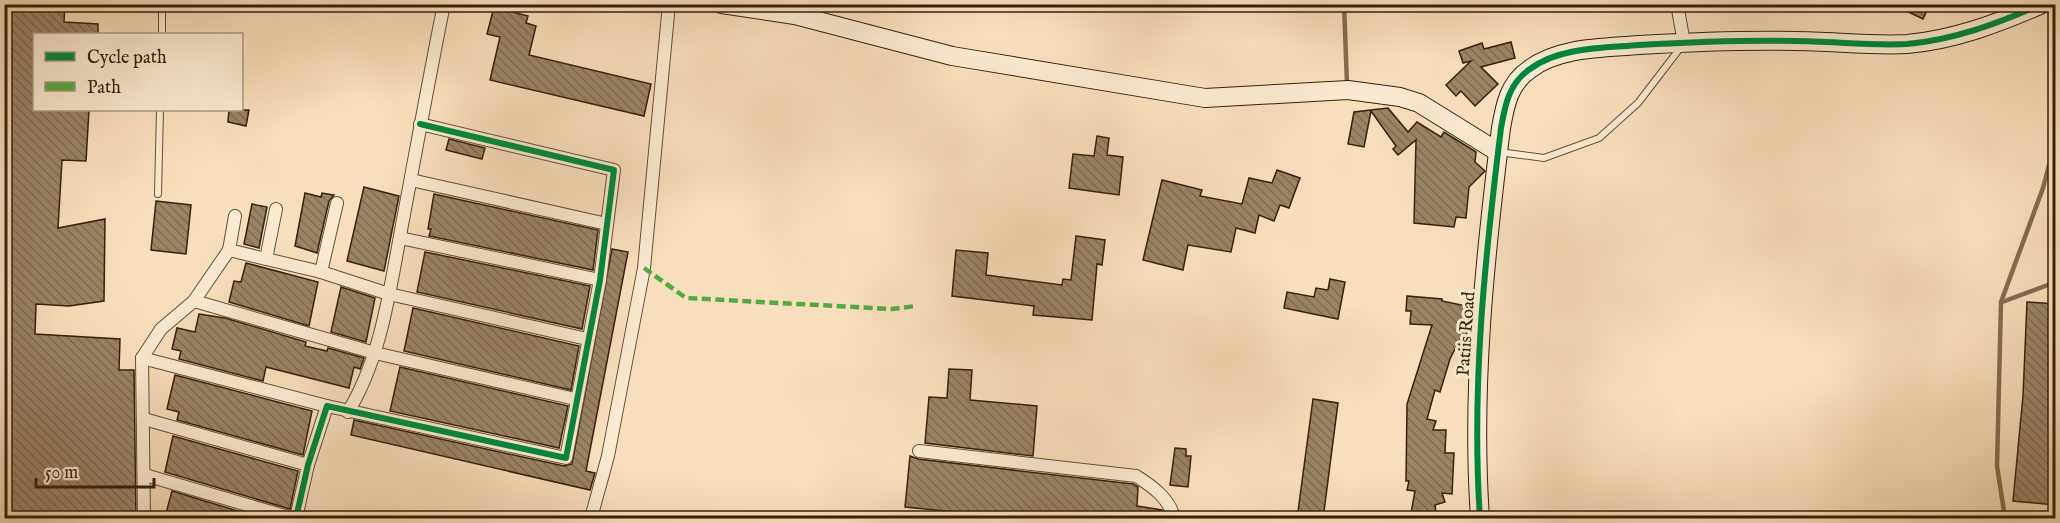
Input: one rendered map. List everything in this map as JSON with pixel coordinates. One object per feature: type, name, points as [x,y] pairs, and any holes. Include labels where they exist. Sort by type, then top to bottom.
[{"type":"street","points":[[348,412],[362,389],[375,353],[389,294],[444,4]]},
{"type":"street","points":[[591,519],[608,456],[644,268],[669,4]]},
{"type":"street","points":[[722,4],[795,15],[952,56],[1205,98],[1348,90],[1400,97],[1419,103],[1498,152]]},
{"type":"street","points":[[1677,4],[1684,43]]},
{"type":"street","name":"Patiis Road","points":[[1480,519],[1476,427],[1478,370],[1498,152],[1505,106],[1518,78],[1539,62],[1581,51],[1684,43],[1795,41],[1907,44],[1934,40],[1990,26],[2042,4]]},
{"type":"street","points":[[142,358],[348,412],[566,458],[575,399],[600,280],[614,170],[420,124]]},
{"type":"street","points":[[411,180],[607,224]]},
{"type":"street","points":[[321,272],[337,203]]},
{"type":"street","points":[[266,259],[276,209]]},
{"type":"street","points":[[144,519],[142,358],[161,329],[194,301],[229,250],[235,216]]},
{"type":"street","points":[[400,238],[600,280]]},
{"type":"street","points":[[229,250],[321,272],[389,294],[587,339]]},
{"type":"street","points":[[194,301],[375,353],[575,399]]},
{"type":"street","points":[[145,475],[294,519],[327,406]]},
{"type":"street","points":[[144,419],[308,465]]},
{"type":"street","points":[[919,451],[1136,476],[1152,486],[1163,499],[1174,519]]},
{"type":"lane","points":[[162,4],[162,33]]},
{"type":"lane","points":[[1498,152],[1544,158],[1599,138],[1638,103],[1684,43]]},
{"type":"lane","points":[[158,194],[160,111]]},
{"type":"building","points":[[4,4],[65,4],[64,22],[98,24],[98,33],[33,33],[33,111],[89,111],[86,161],[62,160],[58,228],[105,219],[104,301],[69,306],[36,304],[35,334],[120,339],[119,370],[134,370],[136,519],[4,519]]},
{"type":"building","points":[[1892,4],[1930,4],[1923,19]]},
{"type":"building","points":[[494,7],[528,16],[526,23],[536,26],[529,55],[651,84],[644,116],[490,80],[500,37],[487,34]]},
{"type":"building","points":[[1511,42],[1515,58],[1481,67],[1498,84],[1475,106],[1461,91],[1456,96],[1446,85],[1471,61],[1463,63],[1459,51],[1482,43],[1484,49]]},
{"type":"building","points":[[1388,108],[1408,132],[1417,122],[1441,137],[1444,132],[1476,152],[1475,162],[1485,171],[1469,187],[1466,218],[1456,217],[1454,227],[1414,223],[1416,140],[1398,155],[1393,149],[1396,146],[1371,111],[1364,147],[1348,144],[1354,112]]},
{"type":"building","points":[[249,110],[246,126],[228,122],[229,111]]},
{"type":"building","points":[[1097,136],[1109,138],[1107,155],[1123,157],[1119,195],[1069,188],[1073,154],[1094,156]]},
{"type":"building","points":[[449,139],[485,148],[482,159],[446,150]]},
{"type":"building","points":[[1277,170],[1300,178],[1289,208],[1280,205],[1274,221],[1259,215],[1255,233],[1236,228],[1231,252],[1188,245],[1183,270],[1143,260],[1162,180],[1202,190],[1200,196],[1242,204],[1249,178],[1272,183]]},
{"type":"building","points":[[364,187],[399,196],[384,271],[347,261]]},
{"type":"building","points":[[305,193],[321,197],[322,193],[334,195],[329,201],[317,253],[295,246]]},
{"type":"building","points":[[434,194],[598,230],[593,270],[429,236],[431,229],[428,229]]},
{"type":"building","points":[[156,201],[191,205],[186,254],[151,250]]},
{"type":"building","points":[[252,204],[267,207],[259,248],[244,244]]},
{"type":"building","points":[[1076,236],[1105,240],[1102,265],[1097,264],[1092,320],[1033,315],[1034,306],[952,296],[956,250],[988,253],[986,275],[1062,285],[1063,279],[1071,280]]},
{"type":"building","points":[[612,249],[628,252],[586,471],[595,473],[590,490],[351,435],[354,420],[564,466],[572,464]]},
{"type":"building","points":[[425,252],[590,286],[582,329],[417,292]]},
{"type":"building","points":[[246,263],[318,282],[309,326],[229,302],[234,281],[241,282]]},
{"type":"building","points":[[1330,279],[1345,282],[1338,319],[1284,308],[1287,292],[1314,297],[1316,288],[1328,290]]},
{"type":"building","points":[[341,287],[375,298],[366,342],[331,332]]},
{"type":"building","points":[[1407,296],[1442,299],[1442,301],[1471,307],[1466,337],[1461,337],[1450,359],[1440,392],[1435,390],[1427,419],[1436,421],[1433,430],[1446,430],[1445,453],[1454,453],[1452,494],[1442,493],[1445,502],[1435,505],[1437,519],[1410,519],[1415,491],[1407,490],[1409,481],[1406,481],[1407,404],[1432,325],[1410,324],[1411,311],[1406,311]]},
{"type":"building","points":[[2027,302],[2055,304],[2055,505],[2013,501],[2023,396]]},
{"type":"building","points":[[413,308],[579,346],[571,390],[404,351]]},
{"type":"building","points":[[199,314],[225,318],[306,342],[305,346],[327,351],[328,348],[364,358],[360,369],[354,367],[349,388],[266,367],[263,381],[179,359],[181,351],[172,349],[177,328],[195,332]]},
{"type":"building","points":[[400,367],[568,406],[559,448],[390,411]]},
{"type":"building","points":[[949,369],[972,370],[970,400],[1037,406],[1033,456],[925,443],[929,397],[947,398]]},
{"type":"building","points":[[175,375],[312,411],[303,455],[177,420],[179,412],[167,409]]},
{"type":"building","points":[[1313,399],[1338,403],[1323,519],[1297,519]]},
{"type":"building","points":[[173,436],[298,471],[290,509],[165,472]]},
{"type":"building","points":[[1175,448],[1186,449],[1186,456],[1191,456],[1188,487],[1170,485]]},
{"type":"building","points":[[910,456],[918,459],[1133,484],[1138,487],[1137,506],[1162,510],[1166,519],[1023,519],[905,507]]},
{"type":"building","points":[[172,491],[264,519],[174,519],[175,515],[166,513]]},
{"type":"waterway","points":[[1344,4],[1347,84]]},
{"type":"waterway","points":[[2005,518],[1997,466],[2001,302],[2043,188],[2056,139]]},
{"type":"waterway","points":[[2002,302],[2056,282]]},
{"type":"marked path","points":[[644,268],[686,298],[892,309],[916,306]]},
{"type":"cycle path","points":[[1480,518],[1478,371],[1485,274],[1495,176],[1506,103],[1517,81],[1523,75],[1554,56],[1611,47],[1736,41],[1865,44],[1925,42],[1976,30],[2042,4]]},
{"type":"cycle path","points":[[296,518],[308,465],[327,406],[566,458],[600,280],[614,170],[420,124]]}]
